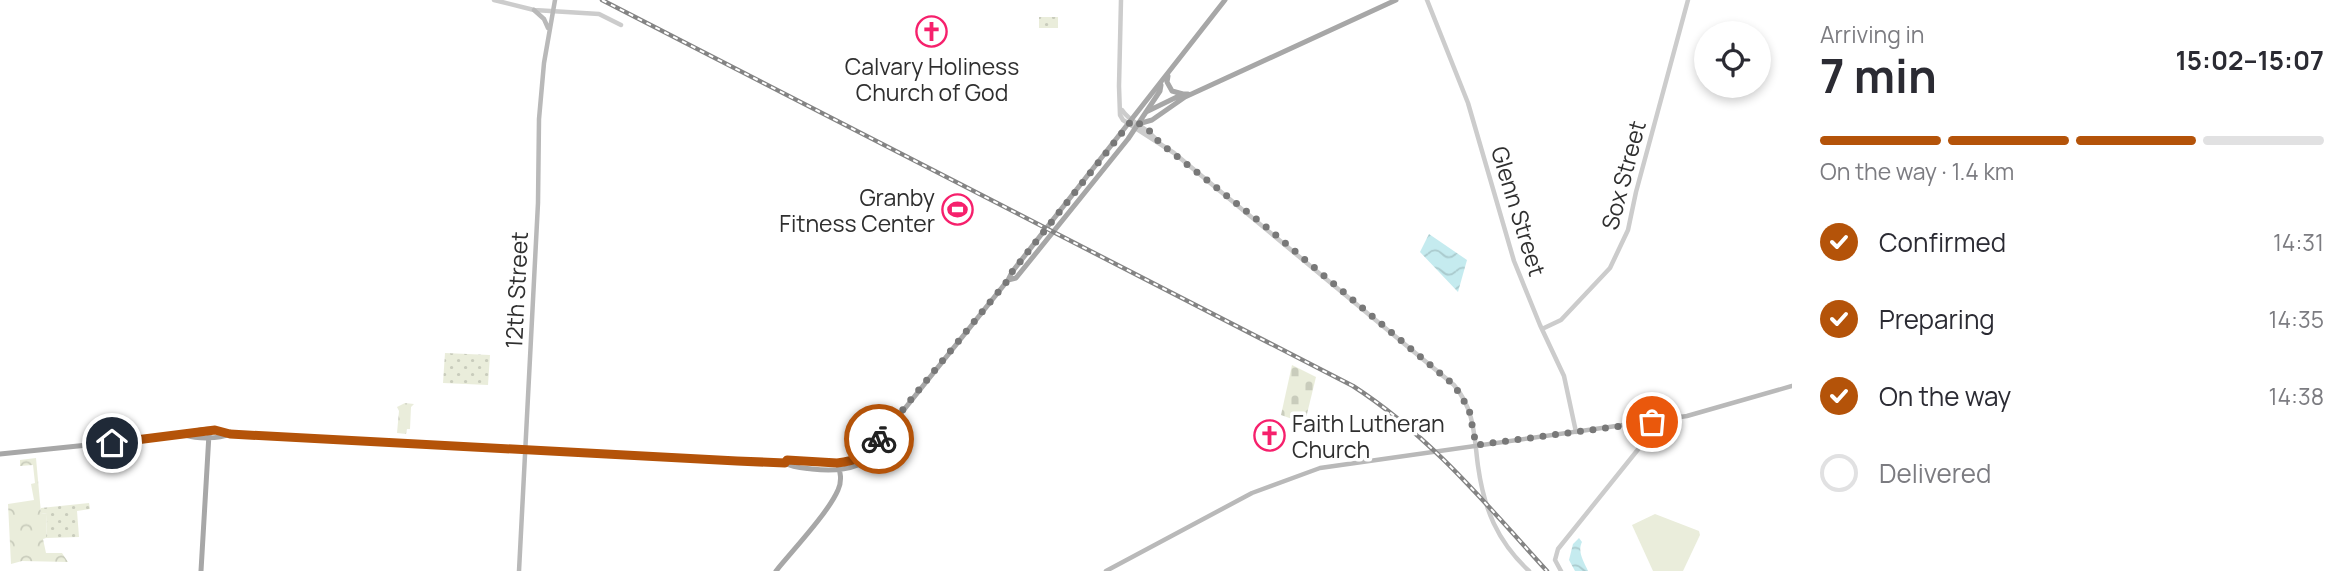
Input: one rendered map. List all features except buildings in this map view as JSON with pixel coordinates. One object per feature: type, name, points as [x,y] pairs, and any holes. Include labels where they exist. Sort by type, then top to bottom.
[{"type":"main road","name":"12th Street","points":[[519,571],[538,203],[540,106],[555,0]]},
{"type":"main road","points":[[1008,280],[1016,278],[1139,127],[1161,85],[1225,0]]},
{"type":"main road","points":[[1139,127],[1191,94],[1396,0]]},
{"type":"main road","points":[[534,10],[544,19],[549,30]]},
{"type":"main road","points":[[1168,75],[1167,82],[1172,91],[1191,94]]},
{"type":"main road","points":[[0,454],[185,435],[193,438],[209,433],[223,437],[230,434],[837,468],[868,453],[886,432],[1008,280],[1156,87],[1161,85]]},
{"type":"main road","points":[[1130,122],[1146,111],[1183,94]]},
{"type":"main road","points":[[1106,571],[1252,493],[1320,468],[1647,423],[1699,413],[1792,386]]},
{"type":"main road","points":[[201,571],[209,433]]},
{"type":"main road","points":[[785,463],[787,460],[809,462],[837,468]]},
{"type":"main road","points":[[776,571],[839,488],[837,468]]},
{"type":"street","points":[[494,0],[534,10],[599,13],[621,24]]},
{"type":"street","points":[[1121,0],[1120,115],[1265,226],[1454,385],[1469,409],[1483,495],[1491,522],[1508,550],[1529,571]]},
{"type":"street","name":"Glenn Street","points":[[1427,0],[1468,103],[1514,261],[1567,384],[1576,432]]},
{"type":"street","name":"Sox Street","points":[[1542,330],[1561,320],[1604,275],[1619,253],[1630,223],[1688,0]]},
{"type":"street","points":[[1561,571],[1555,560],[1558,549],[1644,442],[1647,423]]},
{"type":"green space","points":[[1039,17],[1058,17],[1058,28],[1039,28]]},
{"type":"green space","points":[[445,353],[490,355],[488,385],[443,383]]},
{"type":"green space","points":[[1292,365],[1316,377],[1306,418],[1295,420],[1281,415]]},
{"type":"green space","points":[[405,403],[414,404],[411,407],[410,429],[407,429],[406,434],[397,433],[397,407]]},
{"type":"green space","points":[[36,458],[41,513],[47,514],[46,538],[43,539],[46,553],[62,553],[68,562],[22,561],[11,564],[8,504],[34,500],[31,484],[35,483],[33,465],[20,466],[20,460]]},
{"type":"green space","points":[[89,503],[90,509],[77,511],[79,537],[46,538],[47,514],[41,513],[41,508]]},
{"type":"green space","points":[[1655,514],[1699,531],[1700,535],[1683,571],[1653,571],[1632,525]]},
{"type":"water","points":[[1429,234],[1467,260],[1458,292],[1420,252]]},
{"type":"water","points":[[1579,538],[1582,542],[1582,557],[1588,571],[1575,571],[1569,560],[1573,544]]},
{"type":"railway","points":[[602,0],[1353,386],[1381,405],[1432,448],[1547,571]]},
{"type":"way so far","points":[[879,439],[1008,280],[1132,120],[1146,127],[1160,143],[1265,226],[1454,385],[1469,409],[1476,445],[1652,422]]},
{"type":"place","name":"Calvary Holiness Church of God","points":[[932,32]]},
{"type":"place","name":"Granby Fitness Center","points":[[958,210]]},
{"type":"place","name":"Faith Lutheran Church","points":[[1269,436]]},
{"type":"route","points":[[112,443],[215,430],[230,434],[722,461],[785,463],[787,460],[837,463],[854,461],[868,453],[879,439]]}]
